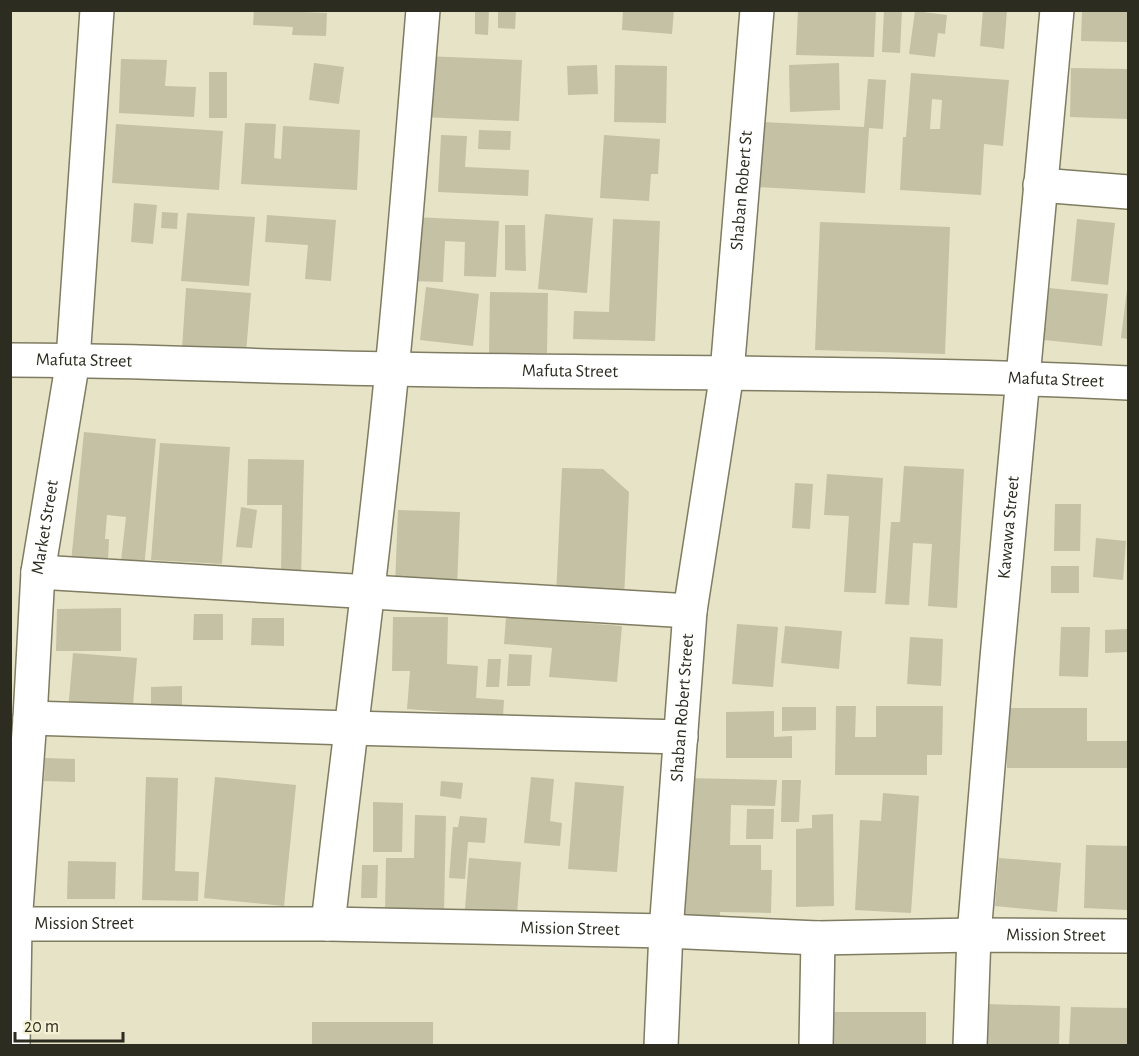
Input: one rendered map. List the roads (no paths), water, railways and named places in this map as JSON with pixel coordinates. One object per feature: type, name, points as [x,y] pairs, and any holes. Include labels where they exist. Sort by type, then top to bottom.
[{"type":"street","name":"Market Street","points":[[13,1046],[13,924],[30,718],[38,572],[73,360],[97,10]]},
{"type":"street","points":[[328,924],[393,369],[423,10]]},
{"type":"street","name":"Shaban Robert St","points":[[727,373],[757,10]]},
{"type":"street","name":"Kawawa Street","points":[[969,1046],[974,935],[996,670],[1057,10]]},
{"type":"street","points":[[1040,185],[1128,192]]},
{"type":"street","name":"Mafuta Street","points":[[10,360],[393,369],[1023,378],[1128,383]]},
{"type":"street","name":"Shaban Robert Street","points":[[661,1046],[666,931],[690,611],[727,373]]},
{"type":"street","points":[[38,572],[690,611]]},
{"type":"street","points":[[30,718],[681,736]]},
{"type":"street","name":"Mission Street","points":[[13,924],[328,924],[666,931],[818,938],[974,935],[1128,936]]},
{"type":"street","points":[[816,1046],[818,938]]}]
